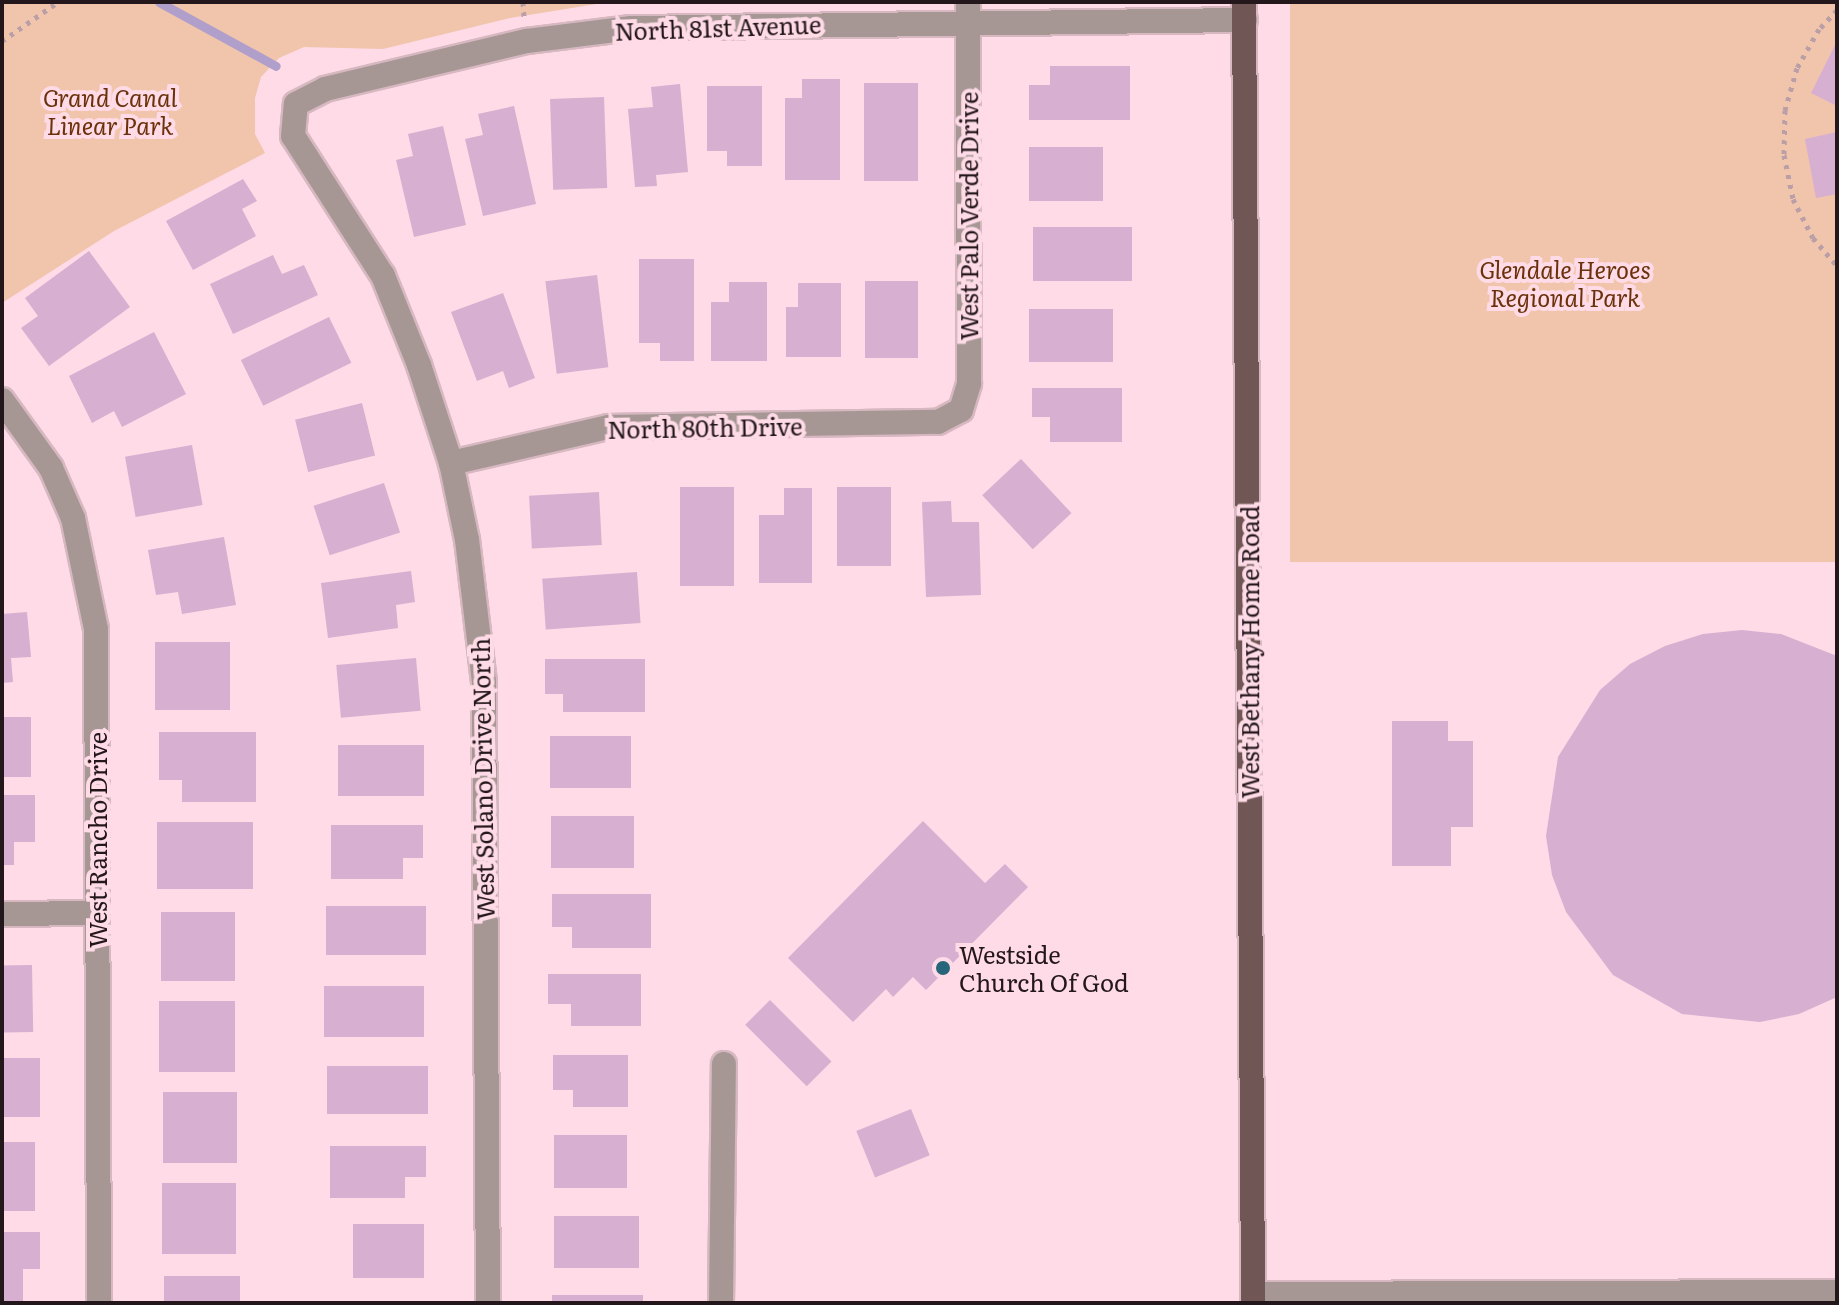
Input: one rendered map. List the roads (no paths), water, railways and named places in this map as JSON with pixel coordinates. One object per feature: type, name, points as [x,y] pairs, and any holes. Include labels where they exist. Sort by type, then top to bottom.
[{"type":"main road","name":"West Bethany Home Road","points":[[1245,11],[1253,1299]]},
{"type":"street","name":"North 81st Avenue","points":[[296,104],[325,89],[527,41],[631,28],[968,12],[1245,11]]},
{"type":"street","name":"West Palo Verde Drive","points":[[961,410],[969,383],[968,12]]},
{"type":"street","name":"West Solano Drive North","points":[[296,104],[293,136],[383,276],[419,365],[451,463],[484,682],[488,1303]]},
{"type":"street","name":"West Rancho Drive","points":[[2,400],[51,468],[73,518],[96,629],[99,1303]]},
{"type":"street","name":"North 80th Drive","points":[[451,463],[608,427],[938,422],[961,410]]},
{"type":"street","points":[[2,914],[97,913]]},
{"type":"street","points":[[721,1303],[724,1064]]},
{"type":"street","points":[[1253,1299],[1837,1292]]},
{"type":"waterway","points":[[159,2],[276,66]]},
{"type":"place","name":"Westside Church Of God","points":[[943,968]]},
{"type":"park label","name":"Grand Canal Linear Park","points":[[110,111]]},
{"type":"park label","name":"Glendale Heroes Regional Park","points":[[1565,283]]}]
